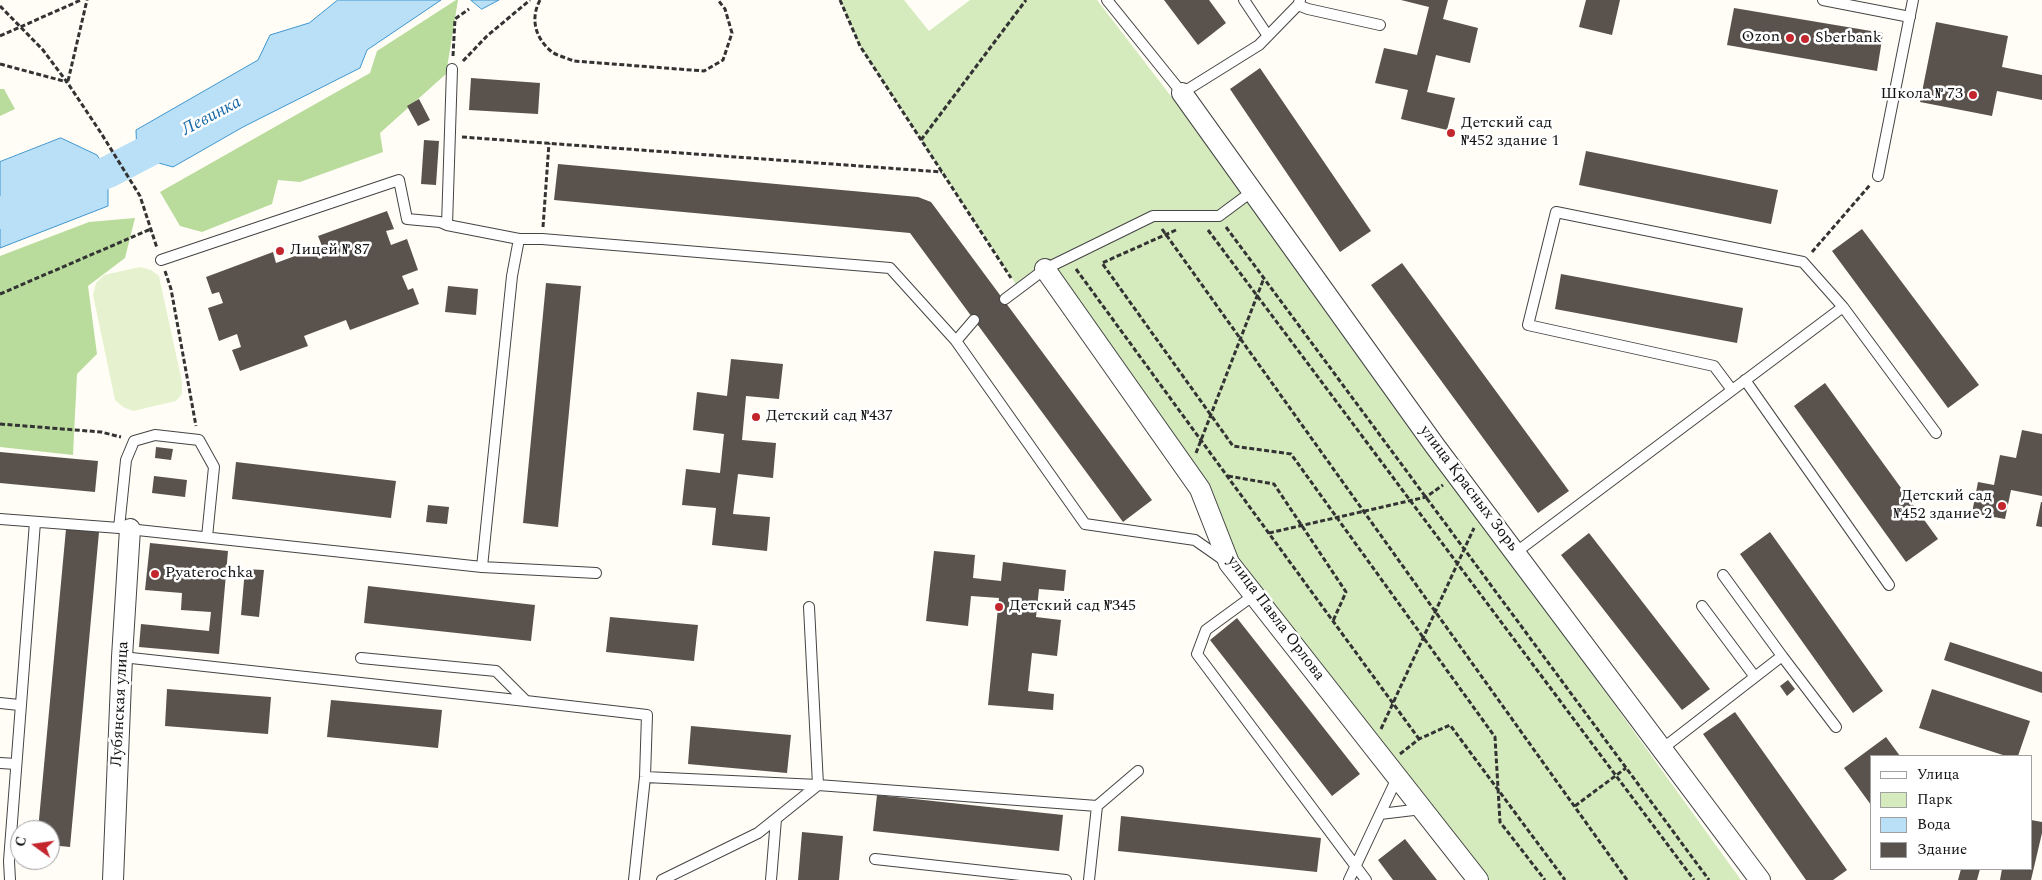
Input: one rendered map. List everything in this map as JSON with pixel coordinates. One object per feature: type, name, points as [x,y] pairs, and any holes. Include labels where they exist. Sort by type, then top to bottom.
[{"type":"street","name":"улица Красных Зорь","points":[[1182,92],[1254,190],[1435,446],[1760,880]]},
{"type":"street","name":"улица Павла Орлова","points":[[1045,270],[1200,489],[1229,563],[1478,880]]},
{"type":"street","name":"Лубянская улица","points":[[113,880],[125,528]]},
{"type":"lane","points":[[1108,0],[1182,92],[1259,45],[1299,3],[1380,24]]},
{"type":"lane","points":[[1244,0],[1268,36]]},
{"type":"lane","points":[[1823,0],[1910,18]]},
{"type":"lane","points":[[1878,176],[1913,0]]},
{"type":"lane","points":[[447,225],[452,70]]},
{"type":"lane","points":[[161,260],[399,180],[407,219],[440,222],[519,239],[542,239],[890,268],[956,341],[1085,524],[1195,540],[1229,563]]},
{"type":"lane","points":[[1005,299],[1045,270],[1152,216],[1219,216],[1254,190]]},
{"type":"lane","points":[[1732,390],[1714,366],[1528,324],[1556,212],[1804,262],[1843,307],[1936,433]]},
{"type":"lane","points":[[482,567],[512,276],[519,239]]},
{"type":"lane","points":[[1516,553],[1843,307]]},
{"type":"lane","points":[[956,341],[974,320]]},
{"type":"lane","points":[[1745,380],[1888,584]]},
{"type":"lane","points":[[125,528],[126,460],[134,441],[155,435],[199,440],[214,467],[207,537]]},
{"type":"lane","points":[[0,519],[125,528],[482,567],[596,573]]},
{"type":"lane","points":[[10,880],[9,861],[19,705],[35,522]]},
{"type":"lane","points":[[1723,575],[1836,727]]},
{"type":"lane","points":[[1254,594],[1206,630],[1197,654],[1366,880]]},
{"type":"lane","points":[[1702,606],[1755,677]]},
{"type":"lane","points":[[809,608],[818,785]]},
{"type":"lane","points":[[1662,749],[1782,656]]},
{"type":"lane","points":[[122,657],[647,715],[644,777],[634,880]]},
{"type":"lane","points":[[361,658],[496,671],[526,701]]},
{"type":"lane","points":[[0,703],[19,705]]},
{"type":"lane","points":[[0,763],[16,764]]},
{"type":"lane","points":[[1348,880],[1380,814],[1393,770]]},
{"type":"lane","points":[[1088,880],[1097,806],[1138,771]]},
{"type":"lane","points":[[644,777],[818,785],[1097,806]]},
{"type":"lane","points":[[662,880],[758,833],[818,785]]},
{"type":"lane","points":[[1380,814],[1423,808]]},
{"type":"lane","points":[[771,880],[776,819]]},
{"type":"lane","points":[[875,858],[1066,880]]},
{"type":"path","points":[[0,36],[81,0]]},
{"type":"path","points":[[68,82],[87,0]]},
{"type":"path","points":[[452,70],[467,58],[487,36],[530,0]]},
{"type":"path","points":[[540,0],[534,17],[535,29],[545,45],[554,53],[574,62],[704,71],[722,60],[732,33],[725,9],[718,0]]},
{"type":"path","points":[[840,0],[860,46],[1018,289]]},
{"type":"path","points":[[921,140],[1026,0]]},
{"type":"path","points":[[0,6],[43,50],[68,82],[140,196],[171,289],[199,440]]},
{"type":"path","points":[[452,70],[455,19],[468,9]]},
{"type":"path","points":[[0,64],[68,82]]},
{"type":"path","points":[[451,136],[942,172]]},
{"type":"path","points":[[542,239],[549,143]]},
{"type":"path","points":[[1804,262],[1878,176]]},
{"type":"path","points":[[1152,216],[1627,880]]},
{"type":"path","points":[[1219,216],[1708,880]]},
{"type":"path","points":[[0,294],[151,229]]},
{"type":"path","points":[[1178,230],[1102,263],[1233,446],[1292,454],[1495,737],[1500,822],[1545,880]]},
{"type":"path","points":[[1198,230],[1208,230],[1694,880]]},
{"type":"path","points":[[1068,258],[1419,739]]},
{"type":"path","points":[[1189,472],[1264,278]]},
{"type":"path","points":[[0,424],[101,432],[134,441]]},
{"type":"path","points":[[1227,476],[1274,484],[1346,592],[1333,621]]},
{"type":"path","points":[[1269,533],[1426,497]]},
{"type":"path","points":[[1374,746],[1483,510]]},
{"type":"path","points":[[1393,770],[1419,739],[1450,725],[1565,880]]},
{"type":"path","points":[[1574,806],[1626,768]]},
{"type":"green space","points":[[458,0],[446,74],[380,133],[383,152],[300,182],[278,180],[272,204],[202,232],[180,226],[160,192],[370,73],[377,51]]},
{"type":"green space","points":[[840,0],[904,0],[929,31],[970,0],[1097,0],[1247,195],[1741,880],[1477,880],[1229,563],[1200,489],[1045,270],[1019,289],[860,46]]},
{"type":"green space","points":[[0,89],[4,89],[15,109],[0,116]]},
{"type":"green space","points":[[135,218],[125,258],[88,286],[97,354],[77,374],[73,455],[0,447],[0,256],[89,222]]},
{"type":"green space","points":[[140,267],[151,270],[159,276],[182,382],[182,394],[176,401],[133,411],[123,407],[115,400],[93,295],[96,283],[104,275]]},
{"type":"water","points":[[338,0],[441,0],[367,50],[360,68],[243,127],[173,167],[137,157],[136,130],[258,60],[270,35],[309,23]]},
{"type":"water","points":[[471,0],[499,0],[482,9]]},
{"type":"water","points":[[61,138],[97,155],[108,172],[108,206],[0,248],[0,162]]},
{"type":"building","points":[[1164,0],[1209,0],[1226,23],[1198,45]]},
{"type":"building","points":[[1401,0],[1448,0],[1443,19],[1478,28],[1470,63],[1436,55],[1427,92],[1455,98],[1447,130],[1401,119],[1408,90],[1375,83],[1384,48],[1417,55],[1429,7]]},
{"type":"building","points":[[1586,0],[1620,0],[1612,35],[1579,27]]},
{"type":"building","points":[[1734,8],[1883,33],[1877,71],[1727,45]]},
{"type":"building","points":[[1936,22],[2008,36],[2002,67],[2042,75],[2042,100],[1997,91],[1992,116],[1920,102]]},
{"type":"building","points":[[1260,68],[1371,231],[1340,252],[1230,89]]},
{"type":"building","points":[[471,78],[540,83],[538,114],[469,110]]},
{"type":"building","points":[[419,99],[430,120],[418,126],[407,106]]},
{"type":"building","points":[[424,140],[439,141],[436,185],[421,184]]},
{"type":"building","points":[[1586,151],[1778,190],[1771,224],[1579,185]]},
{"type":"building","points":[[558,164],[918,197],[931,202],[1152,500],[1123,522],[910,233],[554,200]]},
{"type":"building","points":[[387,211],[394,229],[386,231],[391,245],[407,239],[418,270],[402,276],[408,290],[413,288],[419,304],[350,330],[346,320],[304,336],[308,346],[240,371],[232,350],[241,347],[237,334],[219,341],[208,308],[223,303],[219,292],[212,294],[206,277],[273,252],[276,263],[322,246],[318,236]]},
{"type":"building","points":[[1862,229],[1979,385],[1948,408],[1832,251]]},
{"type":"building","points":[[1402,263],[1569,491],[1538,513],[1371,285]]},
{"type":"building","points":[[1561,274],[1743,308],[1737,343],[1555,309]]},
{"type":"building","points":[[546,283],[581,286],[558,527],[523,523]]},
{"type":"building","points":[[448,286],[478,289],[476,315],[445,312]]},
{"type":"building","points":[[731,359],[783,364],[779,399],[746,396],[742,440],[776,443],[773,478],[738,474],[733,514],[770,517],[767,551],[712,545],[716,508],[682,505],[686,469],[720,473],[724,434],[693,430],[697,392],[727,396]]},
{"type":"building","points":[[1825,383],[1938,539],[1906,562],[1794,406]]},
{"type":"building","points":[[2022,430],[2042,434],[2042,496],[2011,490],[2005,519],[1972,513],[1978,482],[1994,485],[2000,455],[2016,458]]},
{"type":"building","points":[[156,447],[173,449],[171,460],[155,458]]},
{"type":"building","points":[[0,452],[98,461],[95,492],[0,483]]},
{"type":"building","points":[[236,462],[396,481],[391,518],[232,499]]},
{"type":"building","points":[[154,476],[187,480],[185,497],[152,493]]},
{"type":"building","points":[[2042,502],[2042,527],[2036,526]]},
{"type":"building","points":[[428,505],[449,507],[447,524],[426,522]]},
{"type":"building","points":[[66,529],[99,532],[70,847],[60,846],[60,820],[39,820]]},
{"type":"building","points":[[1770,532],[1883,691],[1853,713],[1740,554]]},
{"type":"building","points":[[1589,533],[1710,689],[1682,710],[1561,555]]},
{"type":"building","points":[[150,543],[228,551],[219,654],[139,647],[141,624],[209,631],[211,612],[181,610],[182,593],[145,590]]},
{"type":"building","points":[[934,551],[975,555],[973,578],[1001,581],[1003,562],[1066,570],[1064,591],[1039,589],[1036,617],[1061,620],[1057,656],[1032,653],[1028,691],[1054,694],[1053,710],[988,705],[999,598],[971,596],[968,626],[926,621]]},
{"type":"building","points":[[245,569],[264,570],[259,617],[241,615]]},
{"type":"building","points":[[368,586],[535,605],[531,641],[364,623]]},
{"type":"building","points":[[610,617],[698,625],[694,661],[606,652]]},
{"type":"building","points":[[1237,618],[1360,774],[1332,796],[1210,640]]},
{"type":"building","points":[[1950,642],[2042,672],[2042,693],[1944,660]]},
{"type":"building","points":[[1788,680],[1795,689],[1787,696],[1780,686]]},
{"type":"building","points":[[167,689],[271,697],[268,734],[165,726]]},
{"type":"building","points":[[1932,689],[2030,721],[2018,755],[2003,755],[1919,728]]},
{"type":"building","points":[[331,700],[442,710],[438,748],[327,737]]},
{"type":"building","points":[[1735,712],[1847,870],[1833,880],[1806,880],[1703,734]]},
{"type":"building","points":[[691,726],[791,735],[787,773],[688,764]]},
{"type":"building","points":[[1886,737],[1899,755],[1870,755],[1870,804],[1844,768]]},
{"type":"building","points":[[877,795],[1063,815],[1059,851],[873,831]]},
{"type":"building","points":[[1121,816],[1321,838],[1317,872],[1118,851]]},
{"type":"building","points":[[2032,820],[2042,822],[2042,833],[2031,880],[2000,880],[2002,870],[2032,870]]},
{"type":"building","points":[[802,832],[843,836],[839,880],[798,880]]},
{"type":"building","points":[[1405,839],[1437,880],[1393,880],[1378,860]]},
{"type":"building","points":[[1961,870],[1980,870],[1977,880],[1958,880]]},
{"type":"waterway","name":"Левинка","points":[[0,213],[108,172],[175,137]]},
{"type":"place","name":"Ozon","points":[[1790,38]]},
{"type":"place","name":"Sberbank","points":[[1805,39]]},
{"type":"place","name":"Школа № 73","points":[[1973,95]]},
{"type":"place","name":"Детский сад №452 здание 1","points":[[1451,133]]},
{"type":"place","name":"Лицей № 87","points":[[280,251]]},
{"type":"place","name":"Детский сад №437","points":[[756,417]]},
{"type":"place","name":"Детский сад №452 здание 2","points":[[2002,506]]},
{"type":"place","name":"Pyaterochka","points":[[155,574]]},
{"type":"place","name":"Детский сад №345","points":[[999,607]]}]
